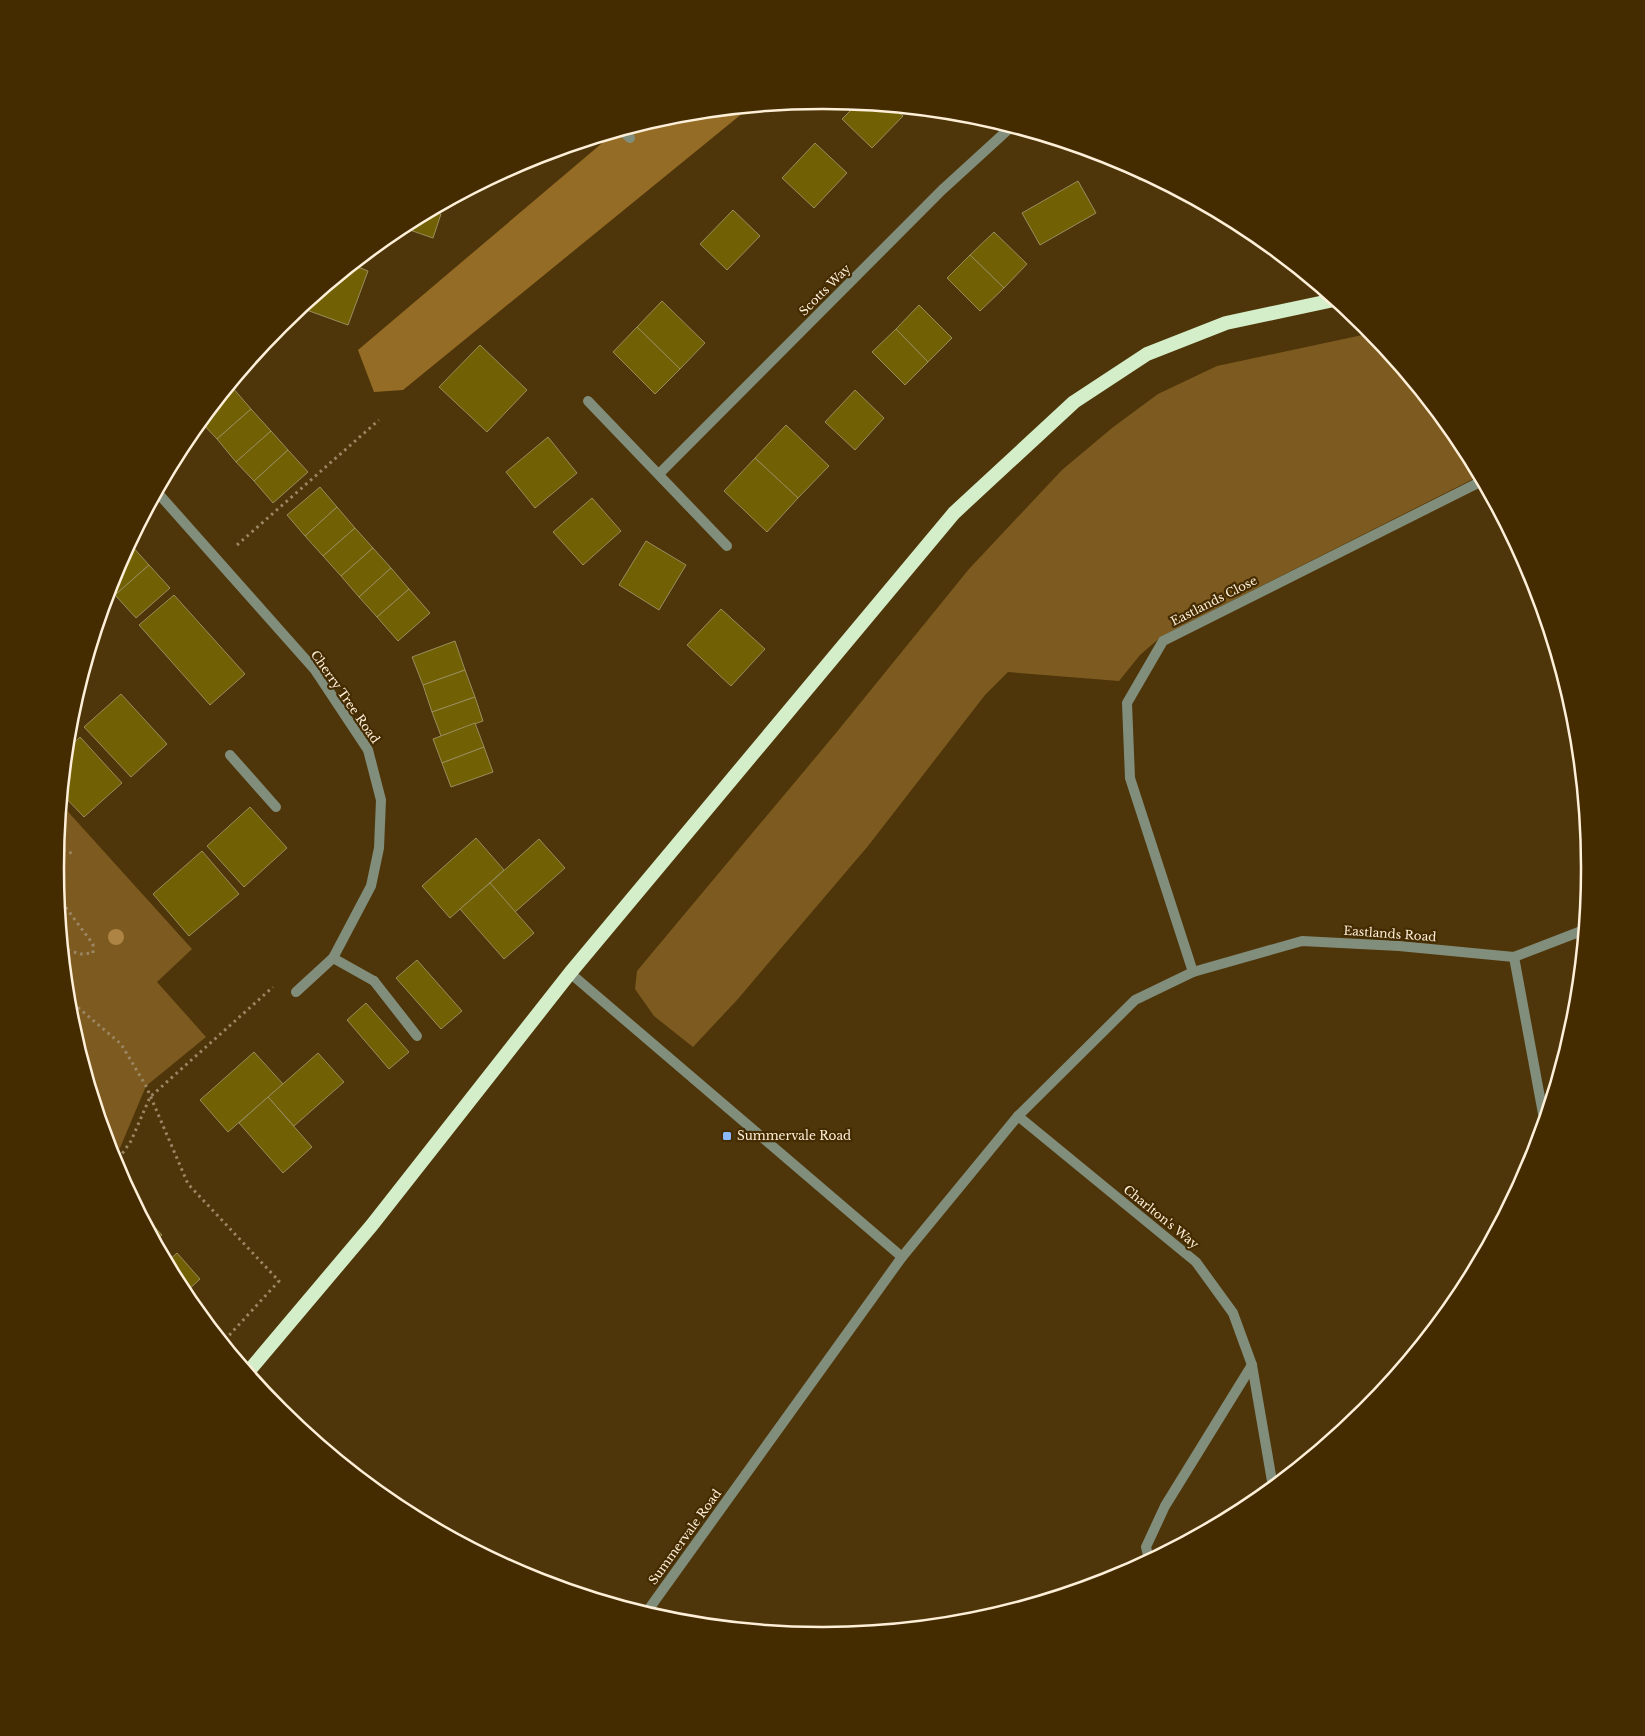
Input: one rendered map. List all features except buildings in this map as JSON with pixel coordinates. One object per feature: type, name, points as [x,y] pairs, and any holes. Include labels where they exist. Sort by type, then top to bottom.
[{"type":"highway","points":[[252,1368],[372,1225],[570,973],[954,512],[1074,402],[1148,354],[1226,323],[1327,302]]},
{"type":"street","name":"Scotts Way","points":[[659,474],[942,190],[1006,132]]},
{"type":"street","points":[[626,135],[630,138]]},
{"type":"street","points":[[588,402],[727,546]]},
{"type":"street","name":"Eastlands Close","points":[[1193,972],[1130,778],[1127,703],[1163,641],[1477,484]]},
{"type":"street","name":"Cherry Tree Road","points":[[161,496],[314,670],[368,750],[381,800],[379,848],[372,886],[332,958],[296,992]]},
{"type":"street","points":[[230,755],[276,807]]},
{"type":"street","name":"Eastlands Road","points":[[1193,972],[1302,941],[1399,946],[1514,957],[1579,932]]},
{"type":"street","points":[[1514,957],[1542,1109]]},
{"type":"street","points":[[332,958],[374,981],[417,1036]]},
{"type":"street","name":"Summervale Road","points":[[650,1606],[902,1257],[1018,1116],[1135,1000],[1193,972]]},
{"type":"street","points":[[570,973],[902,1257]]},
{"type":"street","name":"Charlton's Way","points":[[1018,1116],[1196,1262],[1233,1313],[1252,1365],[1272,1479]]},
{"type":"street","points":[[1148,1554],[1146,1547],[1165,1506],[1252,1365]]},
{"type":"path","points":[[219,561],[379,420]]},
{"type":"path","points":[[64,851],[74,854]]},
{"type":"path","points":[[65,906],[93,944],[93,953],[81,954],[68,950]]},
{"type":"path","points":[[121,1155],[130,1141],[150,1097],[272,986],[296,992]]},
{"type":"path","points":[[76,1006],[121,1044],[146,1086],[188,1184],[279,1281],[227,1338]]},
{"type":"shaded area","points":[[741,114],[403,390],[374,392],[358,350],[603,142],[674,124]]},
{"type":"shaded area","points":[[1363,335],[1424,406],[1474,479],[1162,636],[1140,655],[1119,681],[1008,672],[985,695],[868,846],[737,1000],[693,1047],[654,1016],[635,989],[637,971],[836,733],[969,569],[1062,470],[1112,428],[1158,394],[1217,366]]},
{"type":"shaded area","points":[[66,809],[192,949],[157,982],[206,1037],[146,1086],[119,1149],[104,1112],[90,1064],[78,1016],[70,967],[65,918]]},
{"type":"place","name":"Summervale Road","points":[[727,1136]]}]
